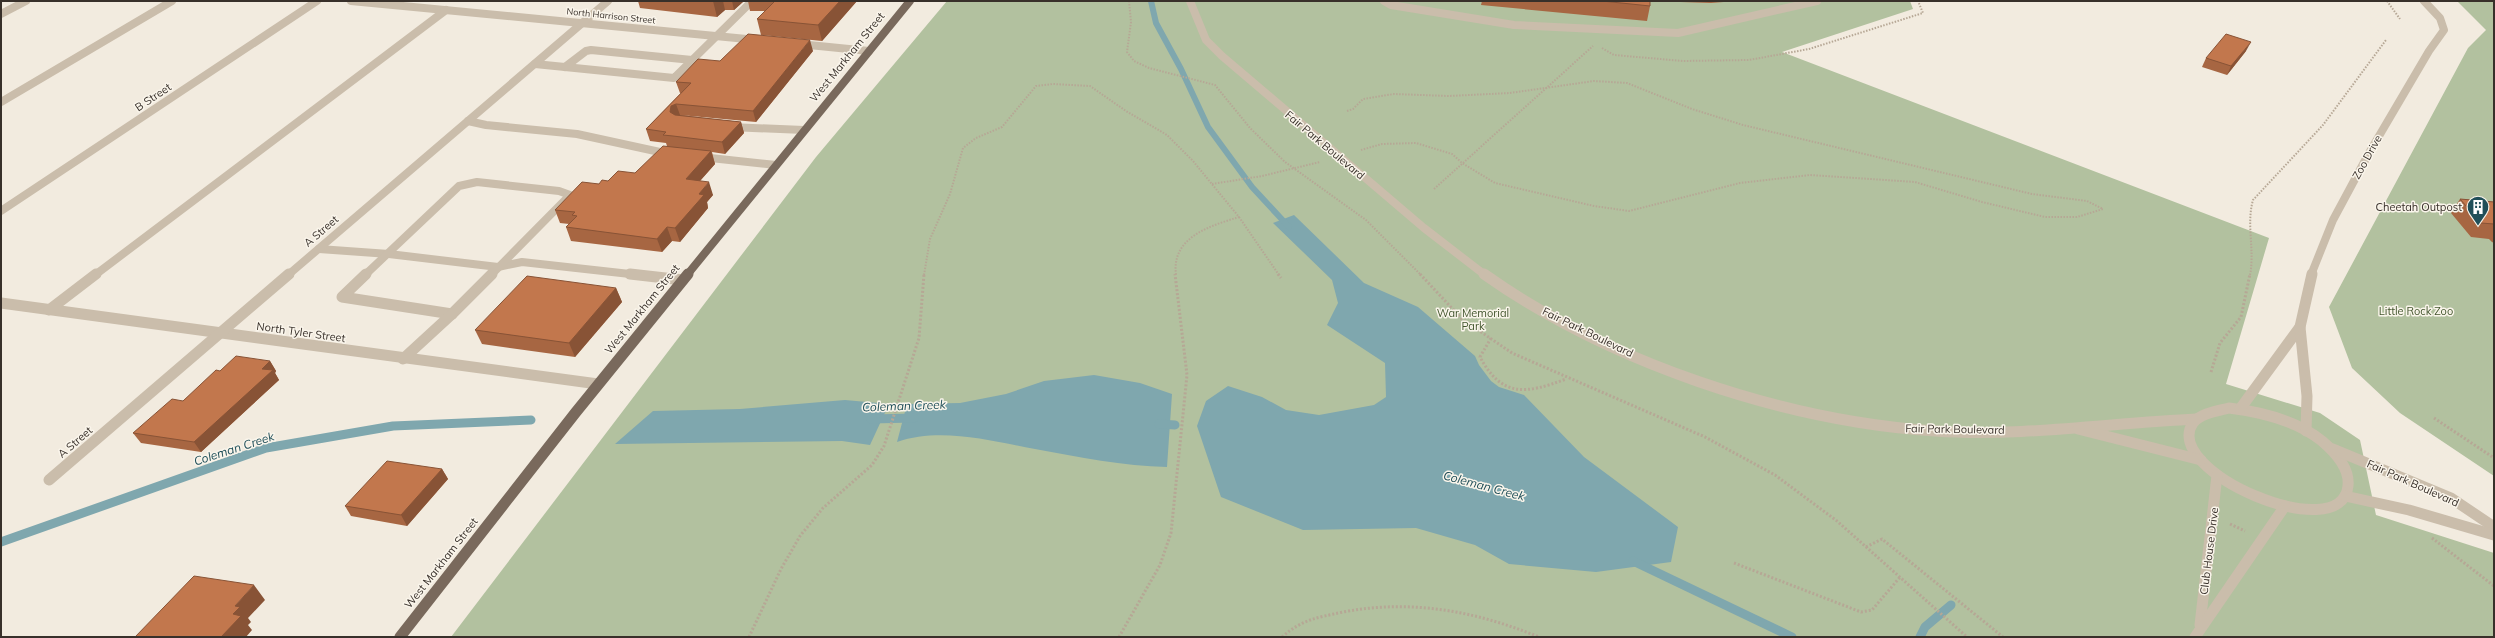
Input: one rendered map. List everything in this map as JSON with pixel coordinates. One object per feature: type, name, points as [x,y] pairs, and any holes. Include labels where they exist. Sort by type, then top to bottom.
[{"type":"main road","name":"West Markham Street","points":[[400,637],[598,384],[910,1]]},
{"type":"street","points":[[1,14],[26,1]]},
{"type":"street","points":[[1,102],[172,1]]},
{"type":"street","name":"B Street","points":[[1,211],[316,1]]},
{"type":"street","name":"North Harrison Street","points":[[351,1],[762,41]]},
{"type":"street","name":"A Street","points":[[49,480],[608,1]]},
{"type":"street","name":"Fair Park Boulevard","points":[[1190,1],[1206,40],[1222,56],[1446,246],[1508,291],[1564,323],[1598,340],[1675,372],[1783,408],[1894,428],[1937,431],[2072,427],[2128,422],[2196,419],[2210,411],[2240,409],[2277,417],[2306,431],[2328,446],[2339,457],[2348,473],[2350,488],[2342,500],[2325,508],[2301,509],[2285,506],[2245,493],[2217,475],[2201,460],[2191,443],[2190,429],[2196,419]]},
{"type":"street","points":[[1384,1],[1391,5],[1514,25],[1678,33],[1817,1]]},
{"type":"street","name":"Zoo Drive","points":[[2306,431],[2307,396],[2300,327],[2310,276],[2333,220],[2368,153],[2444,30],[2444,26],[2424,1]]},
{"type":"street","points":[[535,64],[674,78],[748,5]]},
{"type":"street","points":[[49,310],[446,10]]},
{"type":"street","points":[[792,44],[869,51]]},
{"type":"street","points":[[565,67],[586,51],[591,50],[692,60]]},
{"type":"street","points":[[468,121],[486,125],[577,134],[676,154]]},
{"type":"street","points":[[724,127],[804,130]]},
{"type":"street","points":[[690,156],[776,165]]},
{"type":"street","points":[[403,359],[452,314],[570,195],[559,191],[478,182],[459,186],[342,297],[452,314]]},
{"type":"street","points":[[319,249],[389,254],[498,267],[522,262],[683,280]]},
{"type":"street","name":"North Tyler Street","points":[[1,303],[403,359],[598,384]]},
{"type":"street","name":"Zoo Drive","points":[[2240,409],[2300,327]]},
{"type":"street","name":"Fair Park Boulevard","points":[[2072,427],[2201,460]]},
{"type":"street","name":"Fair Park Boulevard","points":[[2328,446],[2451,498],[2494,527]]},
{"type":"street","name":"Club House Drive","points":[[2198,632],[2217,475]]},
{"type":"street","name":"Fair Park Boulevard","points":[[2345,496],[2409,510],[2494,535]]},
{"type":"street","name":"Club House Drive","points":[[2198,632],[2285,506]]},
{"type":"path","points":[[1129,1],[1131,22],[1127,52],[1134,62],[1167,73],[1215,85],[1250,128],[1294,169],[1366,220],[1398,250],[1462,319],[1512,353],[1566,379],[1639,407],[1705,437],[1775,475],[1837,521],[1901,576],[1944,618],[1967,637]]},
{"type":"path","points":[[1589,41],[1614,55],[1684,61],[1749,60],[1809,49],[1923,13],[1918,1]]},
{"type":"path","points":[[2387,1],[2400,19]]},
{"type":"path","points":[[2211,372],[2220,343],[2241,317],[2252,266],[2249,215],[2253,200],[2323,125],[2386,40]]},
{"type":"path","points":[[1434,189],[1548,88],[1595,44]]},
{"type":"path","points":[[1347,112],[1353,109],[1363,99],[1394,94],[1464,95],[1510,93],[1594,81],[1627,83],[1692,109],[1743,125],[2032,194],[2088,201],[2103,209],[2077,217],[2045,217],[1982,202],[1915,182],[1863,177],[1810,175],[1740,184],[1629,211],[1594,206],[1494,183],[1462,163],[1452,154],[1416,143],[1382,144],[1357,152]]},
{"type":"path","points":[[749,637],[796,542],[823,508],[861,478],[877,461],[884,446],[919,338],[922,286],[930,238],[950,194],[963,148],[976,138],[1002,127],[1036,86],[1053,84],[1090,86],[1126,111],[1168,135],[1239,217],[1281,278]]},
{"type":"path","points":[[1212,184],[1262,176],[1322,161]]},
{"type":"path","points":[[1119,637],[1160,565],[1171,533],[1178,488],[1187,375],[1175,270],[1177,254],[1185,239],[1210,226],[1239,217]]},
{"type":"path","points":[[1491,338],[1480,357],[1487,372],[1496,382],[1505,387],[1524,390],[1538,390],[1566,379]]},
{"type":"path","points":[[2434,418],[2494,458]]},
{"type":"path","points":[[2223,521],[2246,531]]},
{"type":"path","points":[[2427,534],[2494,586]]},
{"type":"path","points":[[1866,547],[1882,540],[2003,637]]},
{"type":"path","points":[[1734,563],[1861,612],[1872,610],[1901,576]]},
{"type":"path","points":[[1282,637],[1301,622],[1351,610],[1398,605],[1432,606],[1466,612],[1501,621],[1539,637]]},
{"type":"green space","name":"War Memorial Park","points":[[947,1],[1910,1],[1913,9],[1782,52],[2269,238],[2226,384],[2320,413],[2360,440],[2376,515],[2494,553],[2494,637],[451,637],[816,157]]},
{"type":"green space","name":"Little Rock Zoo","points":[[2457,1],[2494,1],[2494,476],[2400,413],[2352,368],[2329,307],[2468,48],[2486,30]]},
{"type":"water","points":[[1294,215],[1364,283],[1418,307],[1475,356],[1479,365],[1491,381],[1499,387],[1524,395],[1584,457],[1678,527],[1671,562],[1596,572],[1509,564],[1475,545],[1416,528],[1303,530],[1221,497],[1197,426],[1206,401],[1228,386],[1262,397],[1286,410],[1319,415],[1374,405],[1386,397],[1385,363],[1327,325],[1338,303],[1332,280],[1273,223]]},
{"type":"water","points":[[1094,375],[1140,383],[1172,394],[1167,467],[1101,461],[966,437],[931,436],[897,442],[907,404],[960,403],[1006,394],[1044,381]]},
{"type":"water","points":[[845,400],[889,404],[870,445],[842,441],[615,444],[653,411],[740,409]]},
{"type":"building","points":[[775,1],[840,1],[818,25],[757,19]]},
{"type":"building","points":[[1602,1],[1650,1],[1650,6]]},
{"type":"building","points":[[748,34],[810,40],[753,111],[676,104],[671,106],[670,112],[675,115],[741,122],[722,142],[663,135],[666,132],[646,129],[691,83],[676,82],[698,59],[720,61]]},
{"type":"building","points":[[2226,34],[2251,42],[2231,66],[2206,58]]},
{"type":"building","points":[[663,146],[711,151],[686,179],[709,182],[699,194],[704,195],[675,228],[667,227],[657,239],[566,227],[577,216],[572,215],[575,212],[555,210],[582,182],[599,184],[602,180],[608,181],[618,171],[635,173]]},
{"type":"building","points":[[2460,199],[2494,202],[2494,224],[2481,223]]},
{"type":"building","points":[[527,276],[616,288],[569,343],[475,330]]},
{"type":"building","points":[[236,356],[270,361],[262,369],[273,370],[194,442],[133,433],[172,399],[183,401],[216,370],[220,371]]},
{"type":"building","points":[[387,461],[442,469],[401,515],[345,506]]},
{"type":"building","points":[[194,576],[254,585],[235,606],[240,607],[233,614],[241,616],[221,637],[135,637]]},
{"type":"waterway","points":[[1151,1],[1156,23],[1181,69],[1208,127],[1252,187],[1289,227]]},
{"type":"waterway","name":"Coleman Creek","points":[[871,419],[914,418]]},
{"type":"waterway","name":"Coleman Creek","points":[[1,542],[266,448],[393,426],[531,420]]},
{"type":"waterway","name":"Coleman Creek","points":[[1159,424],[1175,425]]},
{"type":"waterway","name":"Coleman Creek","points":[[1633,561],[1792,637]]},
{"type":"waterway","points":[[1920,637],[1925,627],[1951,605]]},
{"type":"place","name":"Cheetah Outpost","points":[[2478,226]]}]
